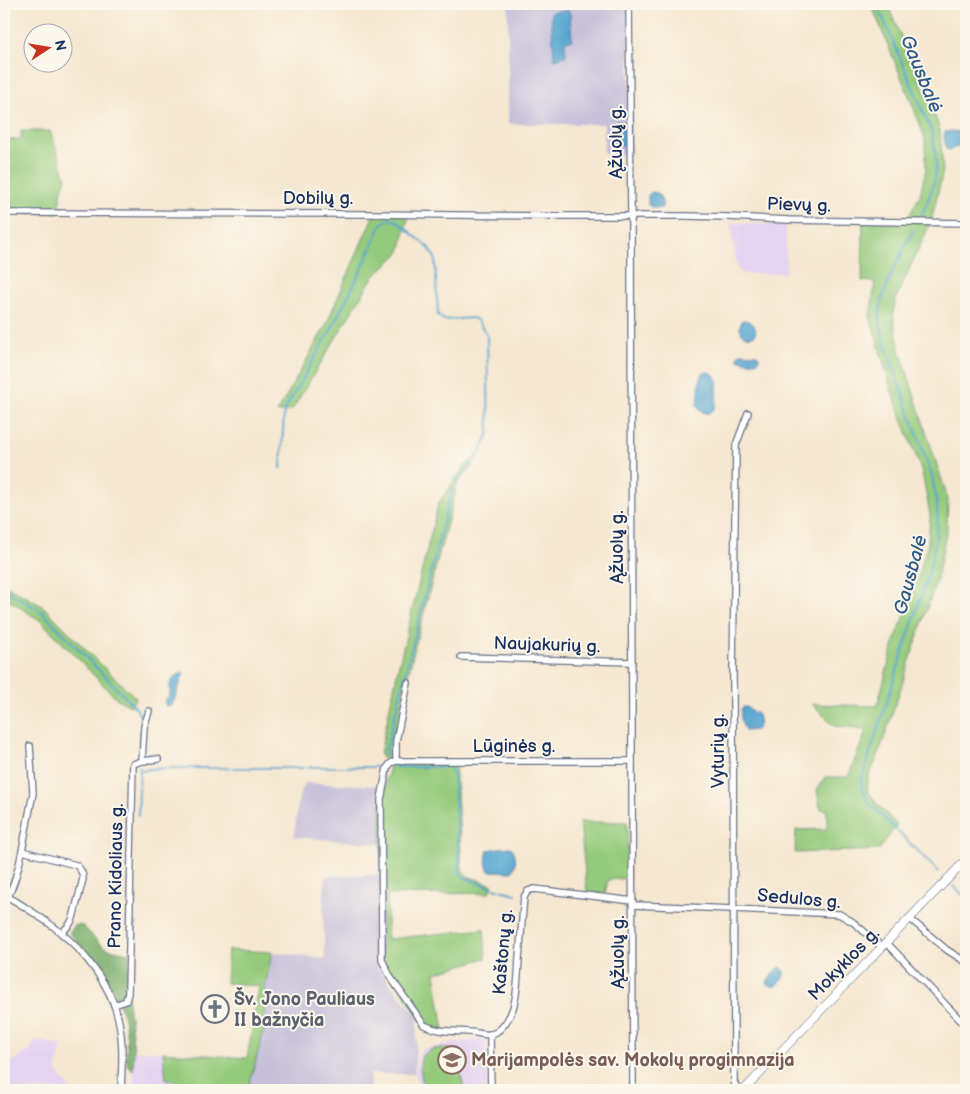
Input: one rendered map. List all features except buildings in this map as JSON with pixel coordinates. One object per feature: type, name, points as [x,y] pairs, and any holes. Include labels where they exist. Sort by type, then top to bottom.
[{"type":"main road","name":"Mokyklos g.","points":[[744,1090],[966,860]]},
{"type":"street","name":"Ąžuolų g.","points":[[629,4],[634,1090]]},
{"type":"street","name":"Dobilų g.","points":[[4,214],[400,214],[631,217]]},
{"type":"street","name":"Pievų g.","points":[[631,217],[728,217],[966,223]]},
{"type":"street","name":"Vyturių g.","points":[[738,1090],[734,1082],[733,909],[733,672],[736,445],[748,413]]},
{"type":"street","name":"Naujakurių g.","points":[[461,657],[632,662]]},
{"type":"street","points":[[408,683],[396,740],[396,761],[387,768],[381,799],[382,960],[391,978],[424,1025],[444,1031],[490,1034],[491,1090]]},
{"type":"street","points":[[149,711],[144,727],[142,761],[158,759]]},
{"type":"street","points":[[30,746],[33,793],[20,864],[13,886],[6,896],[30,910],[62,934],[78,949],[107,988],[114,1004],[121,1035],[121,1090]]},
{"type":"street","name":"Prano Kidoliaus g.","points":[[114,1004],[126,1001],[128,993],[133,764],[142,761]]},
{"type":"street","name":"Lūginės g.","points":[[396,761],[632,762]]},
{"type":"street","points":[[22,851],[76,865],[81,869],[83,879],[73,918],[62,934]]},
{"type":"street","name":"Kaštonų g.","points":[[490,1034],[494,1034],[511,1014],[518,977],[524,897],[528,890],[543,890],[633,903]]},
{"type":"street","name":"Sedulos g.","points":[[633,903],[839,914],[884,945],[966,1026]]},
{"type":"street","points":[[909,918],[966,962]]},
{"type":"shaded area","points":[[508,4],[628,4],[631,155],[604,153],[604,124],[508,124]]},
{"type":"shaded area","points":[[730,223],[786,225],[786,273],[743,274],[737,268]]},
{"type":"shaded area","points":[[305,783],[384,786],[381,844],[294,837],[299,796]]},
{"type":"shaded area","points":[[382,875],[382,960],[387,980],[418,1017],[414,1074],[370,1074],[370,1090],[235,1090],[249,1086],[264,1030],[265,987],[272,952],[325,959],[323,914],[325,876]]},
{"type":"shaded area","name":"Marijampolės sav. Mokolų progimnazija","points":[[486,1038],[487,1090],[419,1090],[415,1071],[421,1049]]},
{"type":"shaded area","points":[[36,1040],[62,1046],[56,1071],[72,1090],[4,1090],[4,1066],[29,1051]]},
{"type":"shaded area","points":[[134,1050],[163,1052],[166,1079],[172,1080],[178,1090],[133,1090]]},
{"type":"green space","points":[[871,4],[887,4],[940,130],[943,171],[931,222],[896,298],[893,315],[900,351],[948,499],[947,529],[937,578],[888,727],[868,777],[867,790],[897,825],[879,850],[795,853],[796,830],[827,829],[827,811],[820,808],[817,789],[825,777],[848,777],[867,729],[834,726],[812,704],[877,706],[895,640],[912,596],[928,543],[930,515],[922,472],[892,392],[870,316],[875,282],[862,281],[863,221],[906,222],[920,195],[926,169],[925,139]]},
{"type":"green space","points":[[21,131],[50,131],[66,178],[58,213],[4,213],[4,140],[21,139]]},
{"type":"green space","points":[[374,214],[409,214],[400,252],[373,277],[292,410],[277,413],[326,325]]},
{"type":"green space","points":[[471,460],[473,465],[455,487],[390,755],[388,759],[382,758],[380,755],[381,749],[398,669],[438,504],[465,465]]},
{"type":"green space","points":[[4,584],[44,607],[136,698],[130,706],[117,699],[41,621],[4,597]]},
{"type":"green space","points":[[455,761],[462,869],[467,876],[493,885],[489,893],[387,895],[387,939],[484,929],[486,958],[435,973],[444,1031],[424,1025],[382,960],[381,799],[391,763]]},
{"type":"green space","points":[[580,822],[627,822],[629,878],[608,880],[605,894],[587,892]]},
{"type":"green space","points":[[74,926],[83,926],[103,946],[129,953],[128,1002],[134,1050],[133,1070],[127,1065],[126,1029],[123,1015],[112,989],[97,965],[69,933]]},
{"type":"green space","points":[[228,950],[272,952],[265,987],[264,1030],[249,1086],[235,1090],[178,1090],[172,1080],[166,1079],[163,1052],[247,1058],[259,986],[226,983]]},
{"type":"green space","points":[[445,1048],[454,1051],[458,1059],[464,1090],[424,1090],[420,1067],[422,1056],[432,1049]]},
{"type":"water","points":[[569,11],[570,15],[572,40],[565,43],[565,56],[555,59],[551,14],[552,12]]},
{"type":"water","points":[[617,121],[620,121],[625,127],[624,145],[622,147],[615,146],[613,140],[613,130]]},
{"type":"water","points":[[945,132],[959,132],[961,142],[960,146],[949,150],[946,149],[944,138]]},
{"type":"water","points":[[652,192],[658,193],[662,208],[653,208],[648,205],[648,195]]},
{"type":"water","points":[[741,321],[753,324],[756,329],[755,335],[745,336],[742,334],[740,328]]},
{"type":"water","points":[[740,353],[757,354],[759,360],[746,362],[738,359]]},
{"type":"water","points":[[708,372],[716,378],[716,401],[714,409],[709,413],[705,413],[700,411],[697,404],[701,377],[703,373]]},
{"type":"water","points":[[182,672],[184,673],[173,703],[167,707],[165,701],[170,694],[171,683],[174,677]]},
{"type":"water","points":[[747,707],[752,712],[757,713],[760,722],[756,730],[746,731],[744,729],[741,718],[741,709]]},
{"type":"water","points":[[511,847],[516,859],[512,872],[489,871],[486,861],[488,850]]},
{"type":"water","points":[[781,967],[784,977],[777,986],[768,985],[770,976]]},
{"type":"waterway","name":"Gausbalė","points":[[877,4],[931,130],[934,142],[936,173],[922,214]]},
{"type":"waterway","points":[[281,469],[284,411],[329,333],[363,267],[382,223],[389,219],[397,221],[429,248],[435,258],[438,315],[444,320],[473,318],[478,321],[487,335],[489,432],[479,453],[456,482]]},
{"type":"waterway","name":"Gausbalė","points":[[913,230],[885,291],[880,319],[884,342],[932,476],[937,508],[936,533],[928,575],[861,781],[864,794],[871,805],[939,872]]},
{"type":"waterway","points":[[385,754],[452,488]]},
{"type":"waterway","points":[[4,589],[42,612],[136,708],[140,721]]},
{"type":"waterway","points":[[140,732],[140,749]]},
{"type":"waterway","points":[[138,816],[140,766]]},
{"type":"waterway","points":[[308,767],[380,767]]},
{"type":"waterway","points":[[394,767],[449,767],[453,772],[460,873],[465,878],[516,894]]},
{"type":"waterway","points":[[140,772],[149,769],[175,768],[303,768]]},
{"type":"waterway","name":"Gausbalė","points":[[953,886],[966,898]]},
{"type":"waterway","points":[[135,922],[135,936]]},
{"type":"place","name":"Šv. Jono Pauliaus II bažnyčia","points":[[215,1009]]},
{"type":"place","name":"Marijampolės sav. Mokolų progimnazija","points":[[452,1060]]}]
